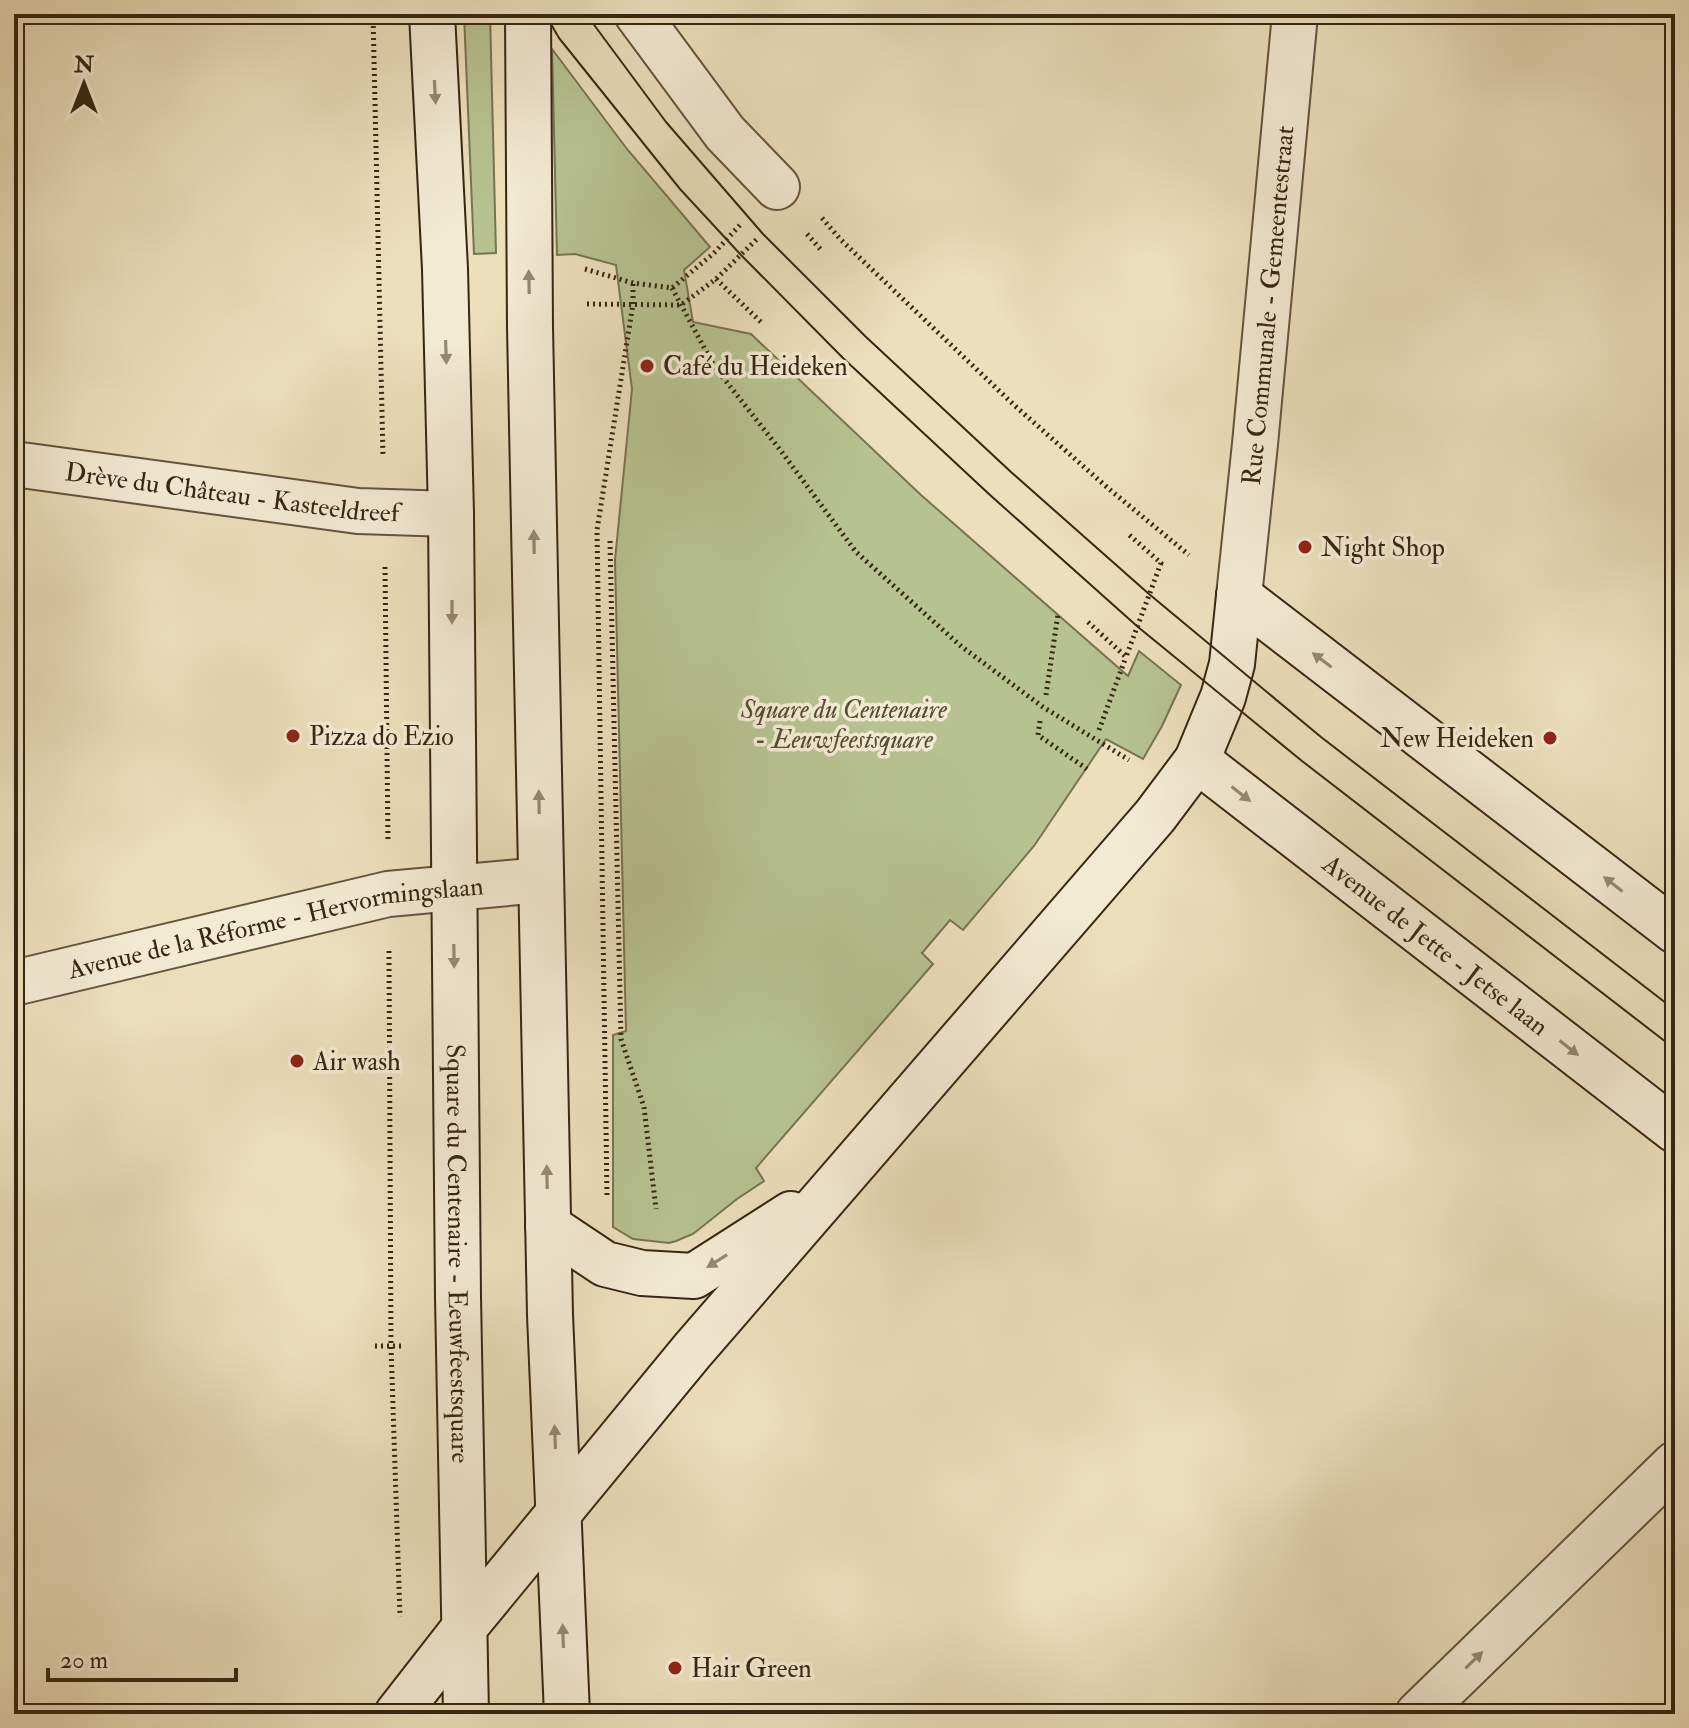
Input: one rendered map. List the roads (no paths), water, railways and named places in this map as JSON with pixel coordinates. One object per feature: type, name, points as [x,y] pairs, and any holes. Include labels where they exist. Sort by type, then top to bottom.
[{"type":"street","name":"Square du Centenaire - Eeuwfeestsquare","points":[[432,14],[445,269],[451,514],[458,1347],[466,1714]]},
{"type":"street","points":[[528,14],[529,268],[548,1226],[567,1714]]},
{"type":"street","points":[[637,14],[725,133],[777,187]]},
{"type":"street","name":"Rue Communale - Gemeentestraat","points":[[1239,596],[1295,14]]},
{"type":"street","name":"Drève du Château - Kasteeldreef","points":[[14,464],[358,511],[451,514]]},
{"type":"street","points":[[397,1714],[668,1379],[1155,816],[1187,773],[1223,697],[1232,664],[1239,596]]},
{"type":"street","points":[[1239,596],[1675,931]]},
{"type":"street","name":"Avenue de Jette - Jetse laan","points":[[1187,773],[1675,1130]]},
{"type":"street","name":"Avenue de la Réforme - Hervormingslaan","points":[[14,983],[388,894],[541,880]]},
{"type":"street","points":[[548,1226],[605,1264],[642,1273],[694,1276],[830,1189]]},
{"type":"street","points":[[1418,1714],[1675,1464]]},
{"type":"tram line","points":[[545,14],[559,38],[680,189],[741,255],[844,359],[990,495],[1138,627],[1302,761],[1675,1049]]},
{"type":"tram line","points":[[586,14],[666,122],[763,234],[865,336],[1011,472],[1149,594],[1321,737],[1675,1010]]},
{"type":"place","name":"Café du Heideken","points":[[647,366]]},
{"type":"place","name":"Night Shop","points":[[1305,547]]},
{"type":"place","name":"Pizza do Ezio","points":[[293,736]]},
{"type":"place","name":"New Heideken","points":[[1550,738]]},
{"type":"place","name":"Air wash","points":[[297,1061]]},
{"type":"place","name":"Hair Green","points":[[675,1668]]}]
